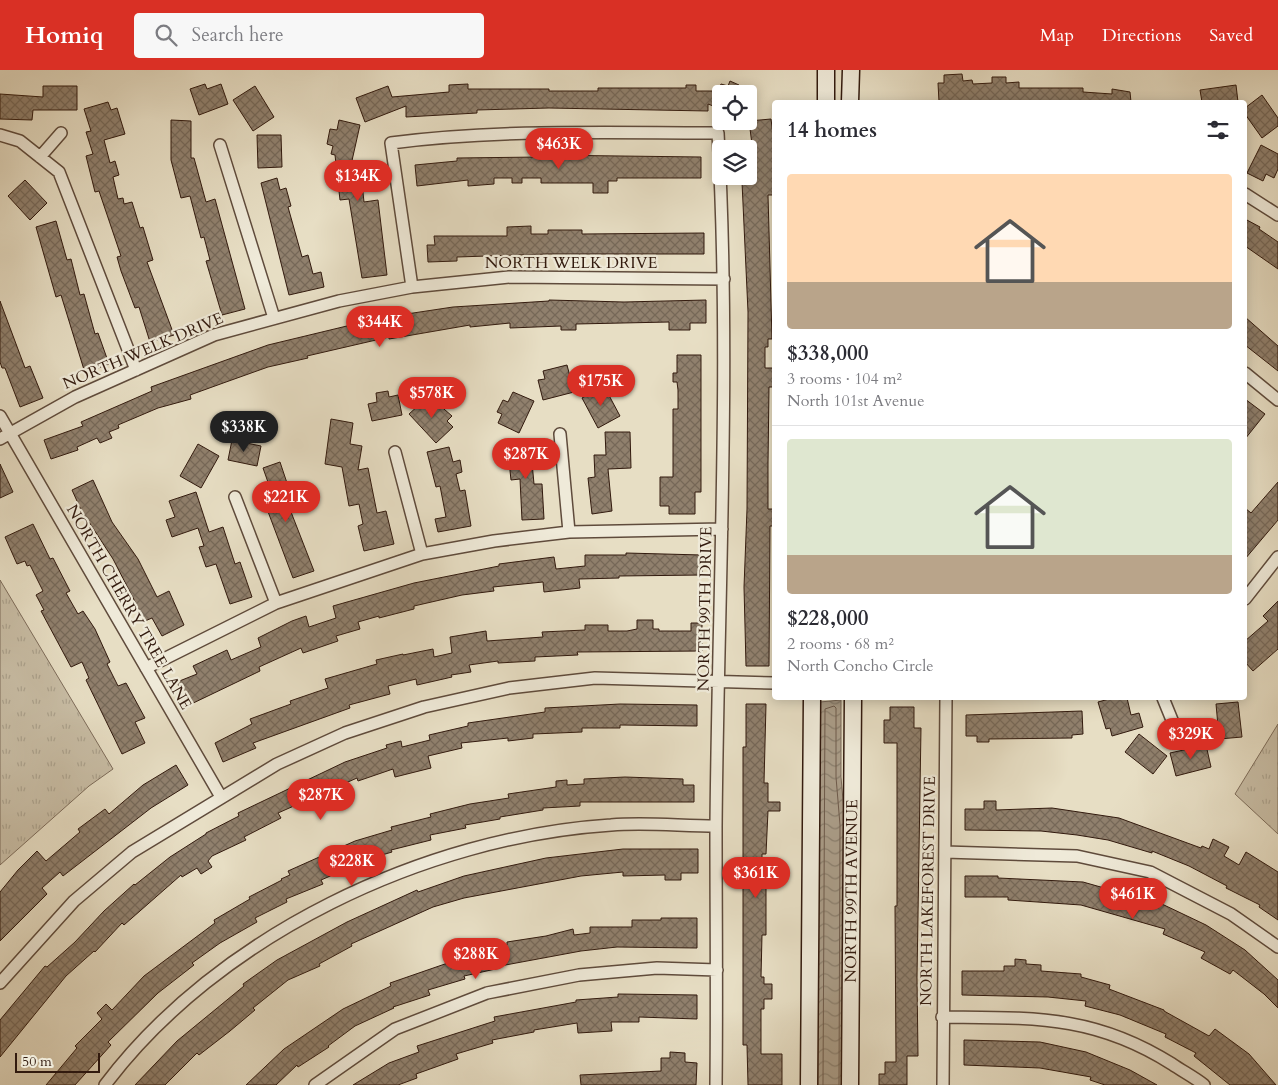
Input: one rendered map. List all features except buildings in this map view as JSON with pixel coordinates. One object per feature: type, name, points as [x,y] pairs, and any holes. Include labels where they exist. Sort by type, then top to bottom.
[{"type":"main road","points":[[826,70],[826,100]]},
{"type":"main road","points":[[850,70],[850,100]]},
{"type":"main road","points":[[809,1085],[812,700]]},
{"type":"main road","name":"NORTH 99TH AVENUE","points":[[850,1085],[853,700]]},
{"type":"street","points":[[40,157],[61,133]]},
{"type":"street","name":"NORTH 99TH DRIVE","points":[[412,287],[391,143],[456,136],[515,134],[718,133],[724,279],[720,680],[716,826],[716,1085]]},
{"type":"street","points":[[0,135],[20,142],[59,172],[136,370]]},
{"type":"street","points":[[220,145],[274,318]]},
{"type":"street","points":[[1247,195],[1278,215]]},
{"type":"street","name":"NORTH WELK DRIVE","points":[[5,437],[75,397],[214,335],[339,301],[412,287],[509,277],[724,279]]},
{"type":"street","points":[[1247,375],[1278,400]]},
{"type":"street","name":"NORTH CHERRY TREE LANE","points":[[0,416],[5,437],[146,668],[221,797]]},
{"type":"street","points":[[560,434],[569,532]]},
{"type":"street","points":[[394,452],[422,554]]},
{"type":"street","points":[[235,497],[276,603]]},
{"type":"street","points":[[146,668],[276,603],[422,554],[494,541],[569,532],[722,528]]},
{"type":"street","points":[[1247,596],[1278,557]]},
{"type":"street","points":[[0,983],[74,901],[132,852],[277,764],[345,733],[424,707],[509,688],[595,678],[772,683]]},
{"type":"street","name":"NORTH LAKEFOREST DRIVE","points":[[943,1085],[942,1017],[946,852],[946,700]]},
{"type":"street","points":[[1164,700],[1172,720]]},
{"type":"street","points":[[105,1085],[122,1062],[189,996],[268,938],[335,900],[416,866],[510,838],[611,824],[716,826]]},
{"type":"street","points":[[946,852],[1077,856],[1150,872],[1231,914],[1278,947]]},
{"type":"street","points":[[315,1085],[395,1029],[487,993],[579,975],[657,968],[717,970]]},
{"type":"street","points":[[942,1017],[1043,1018],[1094,1027],[1147,1048],[1204,1085]]},
{"type":"green space","points":[[0,580],[113,769],[89,786],[0,865]]},
{"type":"green space","points":[[1278,724],[1278,834],[1235,794]]},
{"type":"water","points":[[841,700],[841,777],[845,824],[843,1085],[818,1085],[820,702]]}]
